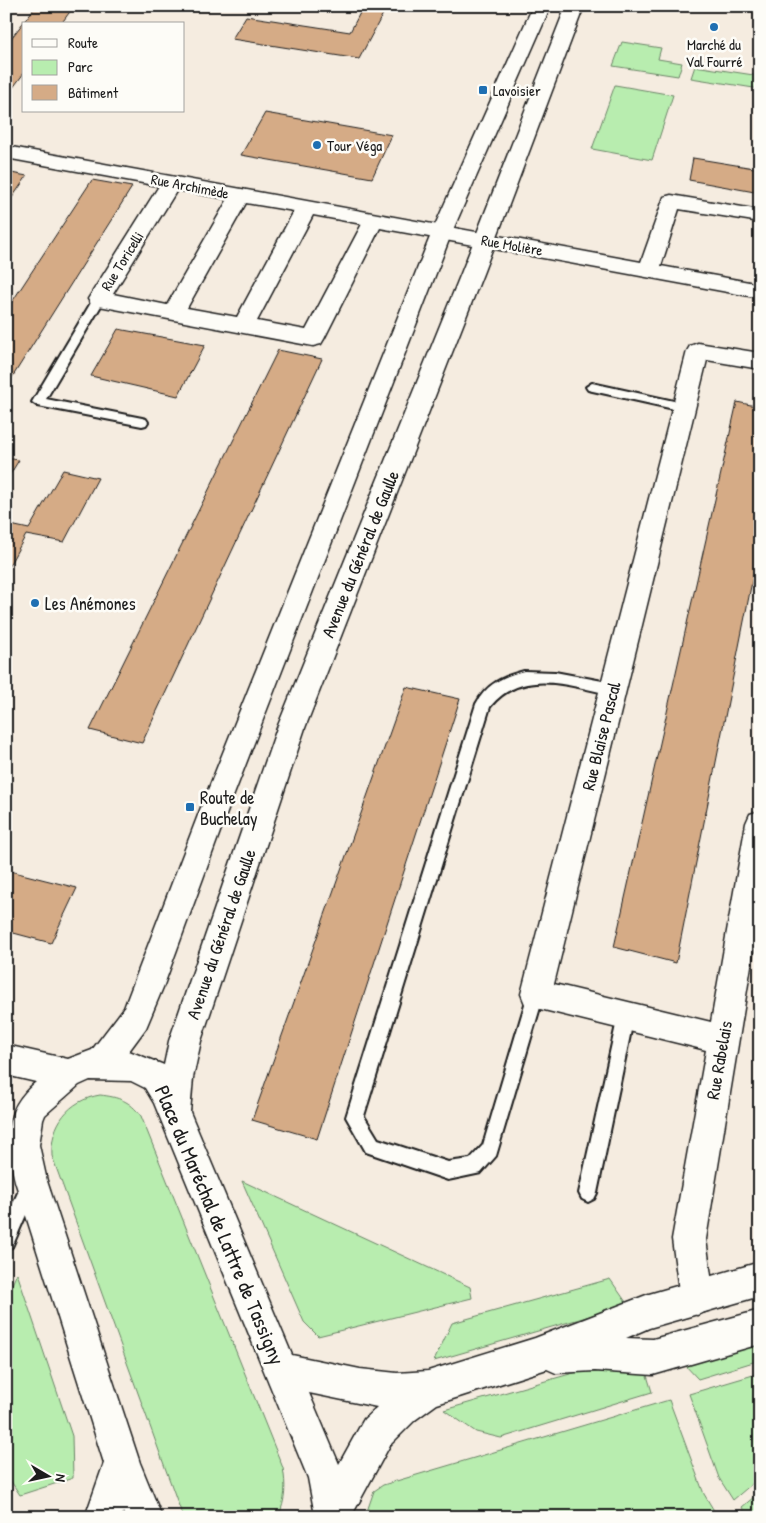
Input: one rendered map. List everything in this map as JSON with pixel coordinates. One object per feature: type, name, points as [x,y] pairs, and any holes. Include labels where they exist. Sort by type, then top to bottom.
[{"type":"main road","points":[[101,1064],[135,1018],[149,985],[214,810],[442,232],[542,6]]},
{"type":"main road","name":"Avenue du Général de Gaulle","points":[[175,1110],[177,1078],[185,1041],[291,728],[485,240],[575,6]]},
{"type":"main road","name":"Rue Archimède","points":[[6,152],[374,220]]},
{"type":"main road","name":"Rue Toricelli","points":[[171,182],[98,299],[313,339],[374,220]]},
{"type":"main road","points":[[174,312],[240,196]]},
{"type":"main road","points":[[649,270],[671,201],[760,216]]},
{"type":"main road","points":[[244,325],[306,208]]},
{"type":"main road","name":"Rue Molière","points":[[374,220],[760,290]]},
{"type":"main road","name":"Rue Blaise Pascal","points":[[536,994],[698,351],[760,361]]},
{"type":"main road","name":"Rue Rabelais","points":[[696,1298],[689,1239],[760,823]]},
{"type":"main road","points":[[536,994],[723,1040]]},
{"type":"main road","points":[[6,1060],[68,1074]]},
{"type":"main road","name":"Place du Maréchal de Lattre de Tassigny","points":[[144,1517],[122,1463],[32,1181],[23,1145],[15,1125],[27,1117],[34,1104],[68,1074],[89,1065],[134,1066],[148,1072],[156,1077],[175,1110],[326,1478],[332,1513]]},
{"type":"main road","points":[[282,1370],[360,1387],[397,1391],[428,1389],[534,1356],[649,1311],[760,1279]]},
{"type":"main road","points":[[534,1356],[594,1354],[653,1357],[760,1327]]},
{"type":"main road","points":[[332,1513],[377,1432],[402,1408],[428,1389]]},
{"type":"main road","points":[[103,1517],[122,1463]]},
{"type":"lane","points":[[98,299],[38,402],[142,422]]},
{"type":"lane","points":[[592,387],[684,407]]},
{"type":"lane","points":[[536,994],[490,1150],[475,1167],[448,1171],[372,1146],[355,1117],[483,704],[499,686],[517,678],[541,676],[612,689]]},
{"type":"lane","points":[[588,1193],[626,1016]]},
{"type":"lane","points":[[6,1241],[32,1181]]},
{"type":"green space","points":[[622,42],[661,48],[658,59],[682,63],[678,76],[613,66]]},
{"type":"green space","points":[[695,66],[760,76],[760,89],[691,78]]},
{"type":"green space","points":[[615,85],[673,95],[652,160],[592,149]]},
{"type":"green space","points":[[100,1095],[113,1097],[128,1103],[141,1116],[283,1468],[285,1492],[283,1505],[278,1517],[183,1517],[52,1156],[54,1134],[64,1115],[79,1102]]},
{"type":"green space","points":[[242,1181],[470,1287],[472,1298],[318,1336],[304,1322]]},
{"type":"green space","points":[[17,1273],[72,1436],[73,1478],[20,1495],[6,1474],[6,1298]]},
{"type":"green space","points":[[610,1279],[628,1305],[434,1361],[452,1323]]},
{"type":"green space","points":[[760,1342],[760,1360],[698,1379],[684,1364]]},
{"type":"green space","points":[[584,1370],[646,1372],[652,1392],[501,1438],[476,1432],[444,1410]]},
{"type":"green space","points":[[760,1373],[760,1477],[733,1500],[719,1478],[689,1394]]},
{"type":"green space","points":[[669,1400],[704,1494],[716,1514],[713,1517],[365,1517],[374,1491],[383,1485]]},
{"type":"green space","points":[[760,1492],[760,1517],[747,1517],[742,1507]]},
{"type":"building","points":[[36,6],[74,6],[62,22],[24,22]]},
{"type":"building","points":[[362,9],[384,12],[359,59],[232,39],[246,16],[350,32]]},
{"type":"building","points":[[22,24],[22,76],[6,97],[6,45]]},
{"type":"building","name":"Tour Véga","points":[[265,113],[392,135],[372,178],[241,155]]},
{"type":"building","points":[[693,158],[760,169],[760,193],[689,180]]},
{"type":"building","points":[[6,172],[27,176],[7,205],[6,205]]},
{"type":"building","points":[[92,180],[132,187],[6,387],[6,311]]},
{"type":"building","points":[[118,329],[205,345],[178,396],[91,376]]},
{"type":"building","points":[[278,350],[322,359],[142,743],[90,730]]},
{"type":"building","points":[[737,402],[760,407],[760,541],[676,963],[614,947]]},
{"type":"building","points":[[6,458],[19,460],[6,481]]},
{"type":"building","points":[[63,470],[98,478],[64,542],[26,535],[6,571],[6,524],[29,529]]},
{"type":"building","points":[[406,687],[460,699],[317,1139],[252,1120]]},
{"type":"building","points":[[6,870],[77,888],[51,943],[6,931]]},
{"type":"place","name":"Marché du Val Fourré","points":[[714,27]]},
{"type":"place","name":"Lavoisier","points":[[483,90]]},
{"type":"place","name":"Tour Véga","points":[[317,145]]},
{"type":"place","name":"Les Anémones","points":[[35,603]]},
{"type":"place","name":"Route de Buchelay","points":[[190,807]]}]
